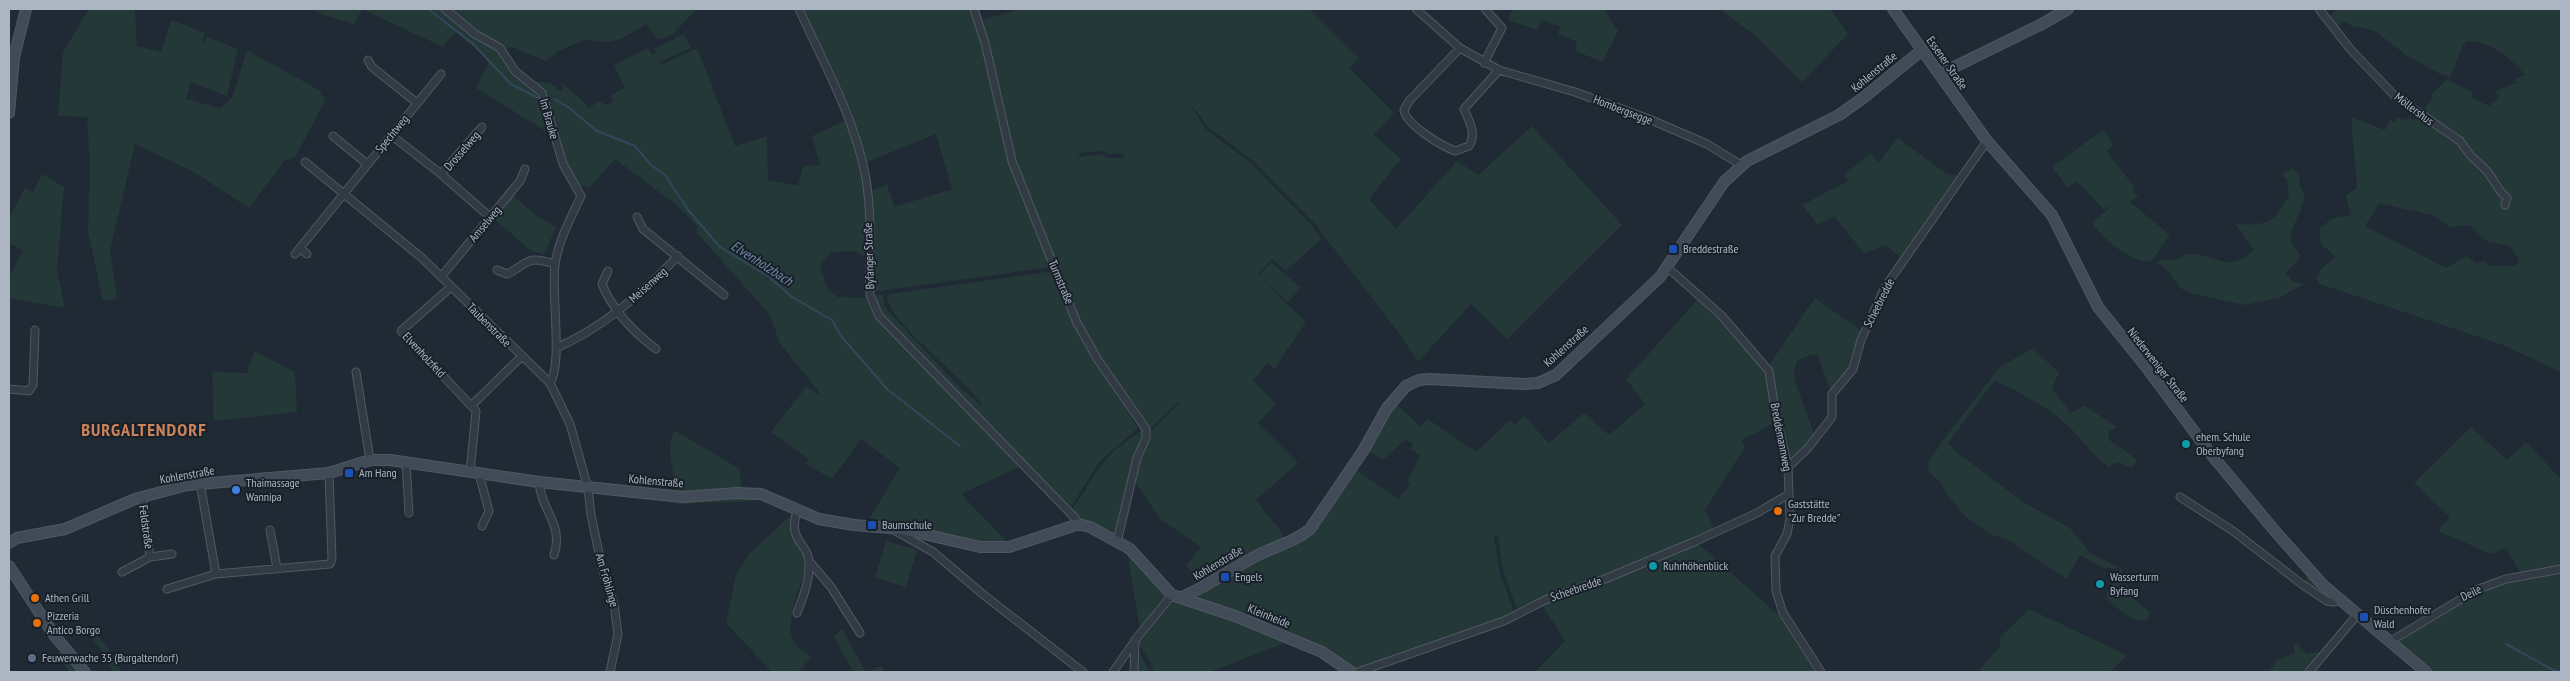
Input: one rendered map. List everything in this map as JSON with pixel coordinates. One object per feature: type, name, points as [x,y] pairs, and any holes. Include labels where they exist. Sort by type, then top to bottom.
[{"type":"street","points":[[9,106],[14,57],[26,9]]},
{"type":"street","name":"Im Brauke","points":[[445,9],[475,34],[500,48],[515,71],[537,88],[545,100],[563,164],[580,196],[561,242],[555,264],[553,307],[556,348],[555,373],[550,383]]},
{"type":"street","name":"Byfanger Straße","points":[[799,9],[847,116],[864,168],[868,196],[870,295],[874,307],[879,316],[1079,524]]},
{"type":"street","name":"Turmstraße","points":[[974,9],[985,43],[1012,161],[1077,323],[1098,360],[1146,429],[1146,438],[1137,458],[1117,542]]},
{"type":"street","name":"Hombergsegge","points":[[1416,9],[1460,48],[1484,63],[1499,70],[1576,92],[1648,119],[1707,144],[1741,165]]},
{"type":"street","points":[[1484,9],[1502,28],[1484,63]]},
{"type":"street","name":"Essener Straße","points":[[1893,9],[1979,131]]},
{"type":"street","points":[[1940,74],[2042,24],[2068,9]]},
{"type":"street","name":"Möllershus","points":[[2319,9],[2351,50],[2396,96],[2460,141],[2470,155],[2487,170],[2508,198],[2505,205]]},
{"type":"street","points":[[1460,48],[1413,97],[1404,110],[1408,120],[1446,147],[1456,151],[1469,146],[1473,138],[1471,121],[1464,109],[1499,70]]},
{"type":"street","name":"Kohlenstraße","points":[[1176,597],[1204,588],[1260,554],[1300,536],[1310,529],[1363,451],[1387,408],[1406,386],[1419,380],[1430,379],[1518,384],[1538,383],[1563,370],[1668,268],[1724,182],[1741,165],[1836,116],[1863,98],[1922,50]]},
{"type":"street","name":"Spechtweg","points":[[368,60],[372,67],[417,103]]},
{"type":"street","name":"Spechtweg","points":[[343,193],[440,74]]},
{"type":"street","name":"Drosselweg","points":[[442,174],[482,127]]},
{"type":"street","name":"Niederweniger Straße","points":[[1979,131],[2052,215],[2095,304],[2263,518],[2340,600],[2426,672]]},
{"type":"street","name":"Drosselweg","points":[[391,135],[442,174],[490,217]]},
{"type":"street","name":"Spechtweg","points":[[333,136],[367,164]]},
{"type":"street","name":"Scheebredde","points":[[1788,467],[1808,448],[1832,417],[1832,394],[1853,369],[1861,340],[1885,287],[1987,141]]},
{"type":"street","name":"Taubenstraße","points":[[305,162],[394,234],[441,276],[521,357],[550,383],[565,410],[588,488]]},
{"type":"street","name":"Amselweg","points":[[441,276],[520,181],[525,169]]},
{"type":"street","points":[[307,254],[297,251],[343,193]]},
{"type":"street","name":"Meisenweg","points":[[637,217],[644,229],[724,295]]},
{"type":"street","name":"Meisenweg","points":[[556,348],[577,338],[617,311],[647,286],[678,256]]},
{"type":"street","points":[[497,270],[507,274],[521,263],[535,259],[555,264]]},
{"type":"street","name":"Breddemannweg","points":[[1668,268],[1721,315],[1766,366],[1772,380],[1776,416],[1788,467],[1790,528],[1777,550],[1774,560],[1776,591],[1783,613],[1821,672]]},
{"type":"street","name":"Meisenweg","points":[[608,271],[602,284],[617,311],[635,332],[656,349]]},
{"type":"street","name":"Elvenholzfeld","points":[[451,287],[401,331],[474,408]]},
{"type":"street","points":[[9,389],[29,391],[33,385],[35,330]]},
{"type":"street","points":[[482,526],[489,511],[474,473],[474,408],[521,357]]},
{"type":"street","points":[[356,372],[370,460]]},
{"type":"street","name":"Kohlenstraße","points":[[11,540],[65,529],[142,497],[200,484],[329,472],[370,460],[406,462],[539,482],[682,497],[737,493],[761,494],[797,511],[836,523],[892,528],[972,546],[1003,548],[1079,524]]},
{"type":"street","points":[[406,462],[409,512]]},
{"type":"street","points":[[167,589],[216,574],[332,562],[329,472]]},
{"type":"street","points":[[539,482],[542,496],[558,534],[554,555]]},
{"type":"street","points":[[200,484],[216,574]]},
{"type":"street","name":"Am Fröhlinge","points":[[588,488],[593,526],[617,617],[616,644],[610,672]]},
{"type":"street","name":"Scheebredde","points":[[1358,672],[1504,621],[1545,600],[1604,579],[1696,541],[1757,512],[1789,494]]},
{"type":"street","name":"Feldstraße","points":[[142,497],[150,557]]},
{"type":"street","name":"Niederweniger Straße","points":[[2180,497],[2233,531],[2303,585],[2327,601],[2334,602],[2340,600]]},
{"type":"street","points":[[797,511],[794,531],[810,561],[831,587],[860,633]]},
{"type":"street","points":[[1079,524],[1090,527],[1134,552],[1176,597],[1135,640],[1113,672]]},
{"type":"street","name":"Kohlenstraße","points":[[892,528],[933,552],[985,596],[1083,672]]},
{"type":"street","points":[[270,530],[277,568]]},
{"type":"street","name":"Feldstraße","points":[[122,572],[150,557],[172,554]]},
{"type":"street","points":[[796,613],[804,593],[810,561]]},
{"type":"street","points":[[9,566],[54,635],[86,672]]},
{"type":"street","name":"Deile","points":[[2391,641],[2450,604],[2481,588],[2506,580],[2561,568]]},
{"type":"street","name":"Kleinheide","points":[[1176,597],[1235,616],[1322,652],[1351,672]]},
{"type":"street","points":[[2309,672],[2357,615]]},
{"type":"street","points":[[1134,672],[1135,640]]},
{"type":"green space","points":[[89,9],[135,9],[137,46],[161,52],[171,20],[205,33],[201,47],[207,37],[238,49],[227,96],[191,82],[186,99],[220,108],[232,98],[247,50],[319,90],[325,101],[295,157],[284,161],[249,208],[194,172],[135,144],[110,250],[117,299],[108,301],[102,298],[88,231],[90,165],[87,117],[58,116],[63,52]]},
{"type":"green space","points":[[313,9],[443,9],[494,46],[537,90],[543,100],[552,135],[476,88],[490,60],[455,32],[443,47],[364,10],[361,11],[354,24],[321,14]]},
{"type":"green space","points":[[446,9],[697,9],[673,34],[658,40],[646,24],[621,39],[606,42],[585,40],[560,50],[545,61],[513,47],[504,49],[476,32]]},
{"type":"green space","points":[[802,9],[971,9],[983,46],[1010,156],[1052,267],[872,292],[870,191],[887,184],[894,207],[952,189],[936,134],[865,163]]},
{"type":"green space","points":[[1018,9],[1310,9],[1359,58],[1349,68],[1394,113],[1374,135],[1401,159],[1369,199],[1396,229],[1457,161],[1478,175],[1532,126],[1622,225],[1507,339],[1471,304],[1418,362],[1401,336],[1315,224],[1253,161],[1208,127],[1186,98],[1206,129],[1251,163],[1313,227],[1321,239],[1286,271],[1272,259],[1257,275],[1306,322],[1274,369],[1267,363],[1253,381],[1276,404],[1258,423],[1298,463],[1256,500],[1284,535],[1281,541],[1200,585],[1186,565],[1201,547],[1160,519],[1135,481],[1137,465],[1147,435],[1180,402],[1148,431],[1098,358],[1079,322],[1017,171],[980,21]],"holes":[[[1100,151],[1108,154],[1123,153],[1125,158],[1108,158],[1100,154],[1081,157],[1078,153]]]},
{"type":"green space","points":[[1513,9],[1604,9],[1618,31],[1603,62],[1575,51],[1577,42],[1558,34],[1560,27],[1541,20],[1538,30],[1508,20]]},
{"type":"green space","points":[[1719,9],[1830,9],[1848,34],[1802,82],[1756,36]]},
{"type":"green space","points":[[2338,9],[2561,9],[2561,372],[2503,345],[2320,284],[2316,278],[2322,268],[2336,257],[2321,244],[2319,229],[2331,219],[2351,215],[2346,195],[2357,188],[2351,117],[2385,130],[2390,120],[2394,122],[2398,117],[2406,121],[2408,118],[2415,120],[2432,99],[2431,94],[2450,77],[2440,74],[2406,55],[2375,31],[2352,26],[2343,21],[2337,27],[2328,17]],"holes":[[[2467,41],[2492,47],[2507,57],[2525,75],[2513,80],[2518,82],[2494,92],[2500,96],[2489,106],[2472,98],[2472,92],[2449,81],[2462,46]],[[2379,203],[2435,216],[2449,227],[2470,225],[2486,241],[2508,246],[2519,259],[2516,266],[2491,266],[2484,261],[2476,263],[2467,256],[2446,268],[2365,226]]]},
{"type":"green space","points":[[684,34],[691,48],[660,62],[661,65],[697,48],[735,146],[767,136],[768,180],[798,186],[803,166],[820,165],[812,136],[846,120],[865,187],[867,257],[852,251],[831,252],[820,266],[827,288],[837,297],[869,298],[873,310],[1021,466],[961,494],[1008,543],[979,544],[906,526],[868,521],[900,468],[861,439],[832,479],[806,464],[809,459],[771,432],[806,387],[822,396],[779,342],[771,316],[697,233],[697,225],[675,204],[615,159],[589,188],[578,183],[569,174],[563,162],[546,94],[532,81],[550,83],[560,91],[563,89],[561,82],[585,103],[588,109],[599,101],[606,105],[613,102],[611,95],[625,88],[614,65],[648,48],[652,55],[656,53],[654,49]]},
{"type":"green space","points":[[2103,130],[2114,144],[2107,151],[2135,188],[2133,190],[2138,196],[2130,202],[2170,235],[2151,261],[2143,261],[2118,249],[2092,223],[2114,204],[2104,210],[2077,181],[2068,188],[2052,167]]},
{"type":"green space","points":[[1898,138],[1947,174],[1961,176],[1902,259],[1886,245],[1864,253],[1834,216],[1818,225],[1802,205],[1848,181],[1844,175],[1870,153],[1879,162]]},
{"type":"green space","points":[[2292,168],[2299,174],[2300,187],[2305,194],[2290,240],[2301,256],[2286,273],[2292,281],[2304,284],[2279,298],[2245,305],[2194,294],[2180,288],[2168,271],[2156,263],[2164,260],[2178,259],[2188,254],[2229,262],[2245,257],[2254,250],[2235,224],[2258,224],[2273,218],[2289,197],[2287,179],[2283,177],[2284,173]]},
{"type":"green space","points":[[42,174],[64,187],[57,270],[65,308],[9,298],[9,277],[23,251],[9,243],[9,218],[25,188],[33,192]]},
{"type":"green space","points":[[512,194],[534,214],[556,227],[544,255],[530,250],[494,219]]},
{"type":"green space","points":[[1271,262],[1301,288],[1288,302],[1258,276]]},
{"type":"green space","points":[[1054,271],[1084,338],[1082,339],[1138,428],[1099,462],[1070,509],[880,313],[873,296],[883,294],[884,305],[888,311],[960,387],[983,407],[962,382],[900,321],[891,308],[887,297],[890,294]]},
{"type":"green space","points":[[1699,298],[1738,336],[1764,368],[1768,377],[1775,423],[1741,440],[1745,447],[1705,510],[1715,530],[1694,540],[1784,620],[1819,672],[1535,672],[1565,641],[1539,600],[1518,612],[1503,570],[1498,537],[1494,535],[1499,569],[1515,616],[1354,672],[1198,599],[1199,594],[1268,555],[1302,540],[1318,526],[1355,469],[1398,499],[1410,485],[1406,477],[1409,478],[1420,455],[1410,449],[1413,445],[1406,439],[1383,460],[1368,451],[1393,401],[1420,426],[1428,419],[1476,452],[1510,420],[1515,425],[1524,416],[1549,443],[1584,413],[1609,435],[1645,404],[1626,379]]},
{"type":"green space","points":[[1815,298],[1863,332],[1851,370],[1831,392],[1818,356],[1814,354],[1797,360],[1794,371],[1795,381],[1815,437],[1790,463],[1779,423],[1775,388],[1769,365]]},
{"type":"green space","points":[[2033,348],[2059,373],[2052,389],[2071,413],[2085,406],[2117,427],[2108,432],[2109,440],[2138,460],[2131,468],[2117,462],[2109,467],[2097,457],[2071,428],[2057,417],[2032,400],[1995,380],[1948,443],[1954,450],[2023,502],[2070,528],[2090,553],[2118,567],[2115,569],[2106,567],[2105,569],[2080,555],[2068,577],[2065,578],[2008,540],[1990,534],[1966,517],[1943,489],[1943,485],[1928,471],[1929,461],[1944,439],[2000,367]]},
{"type":"green space","points":[[254,351],[295,372],[297,412],[214,421],[212,372],[247,373]]},
{"type":"green space","points":[[2471,427],[2507,460],[2526,442],[2561,479],[2561,672],[2430,672],[2400,645],[2400,638],[2465,596],[2522,576],[2506,548],[2491,554],[2438,531],[2450,517],[2414,483]]},
{"type":"green space","points":[[1143,429],[1144,433],[1116,535],[1080,518],[1072,510],[1102,464],[1115,450]]},
{"type":"green space","points":[[674,430],[740,469],[741,486],[764,499],[742,502],[676,504],[670,447]]},
{"type":"green space","points":[[792,514],[791,531],[808,562],[792,614],[791,634],[797,646],[812,657],[798,672],[772,672],[726,623],[736,575],[749,554]]},
{"type":"green space","points":[[886,541],[917,550],[906,587],[875,578]]},
{"type":"green space","points":[[1127,551],[1167,597],[1140,629]]},
{"type":"green space","points":[[2122,568],[2119,586],[2150,613],[2147,620],[2130,617],[2114,605],[2106,596],[2118,571]]},
{"type":"green space","points":[[2310,574],[2333,597],[2331,600],[2303,583]]},
{"type":"green space","points":[[1175,599],[1235,620],[1288,642],[1209,672],[1154,672],[1137,641],[1164,608]]},
{"type":"green space","points":[[2029,609],[2127,655],[2110,672],[1978,672],[2000,646],[1999,638]]},
{"type":"green space","points":[[91,627],[115,657],[121,672],[115,672],[108,665],[111,662],[86,631]]},
{"type":"green space","points":[[842,629],[866,672],[853,672],[834,636]]},
{"type":"green space","points":[[2297,643],[2307,654],[2320,652],[2324,655],[2308,672],[2269,672],[2277,660],[2295,653],[2293,644]]},
{"type":"green space","points":[[1136,645],[1150,672],[1137,672]]},
{"type":"green space","points":[[64,648],[85,672],[70,672],[56,655]]},
{"type":"green space","points":[[881,666],[885,672],[866,672]]},
{"type":"waterway","name":"Elvenholzbach","points":[[428,9],[472,43],[511,84],[540,99]]},
{"type":"waterway","name":"Elvenholzbach","points":[[554,99],[568,107],[597,131],[635,146],[651,165],[665,175],[689,211],[720,247],[768,276],[792,297],[832,320],[841,336],[887,389],[960,446]]},
{"type":"waterway","name":"Deile","points":[[2506,644],[2553,670],[2561,672]]},
{"type":"place","name":"Breddestraße","points":[[1673,249]]},
{"type":"place","name":"ehem. Schule Oberbyfang","points":[[2186,444]]},
{"type":"place","name":"Am Hang","points":[[349,473]]},
{"type":"place","name":"Thaimassage Wannipa","points":[[236,490]]},
{"type":"place","name":"Gaststätte \"Zur Bredde\"","points":[[1778,511]]},
{"type":"place","name":"Baumschule","points":[[872,525]]},
{"type":"place","name":"Ruhrhöhenblick","points":[[1653,566]]},
{"type":"place","name":"Engels","points":[[1225,577]]},
{"type":"place","name":"Wasserturm Byfang","points":[[2100,584]]},
{"type":"place","name":"Athen Grill","points":[[35,598]]},
{"type":"place","name":"Düschenhofer Wald","points":[[2364,617]]},
{"type":"place","name":"Pizzeria Antico Borgo","points":[[37,623]]},
{"type":"place","name":"Feuwerwache 35 (Burgaltendorf)","points":[[32,658]]},
{"type":"district","name":"BURGALTENDORF","points":[[144,430]]}]
